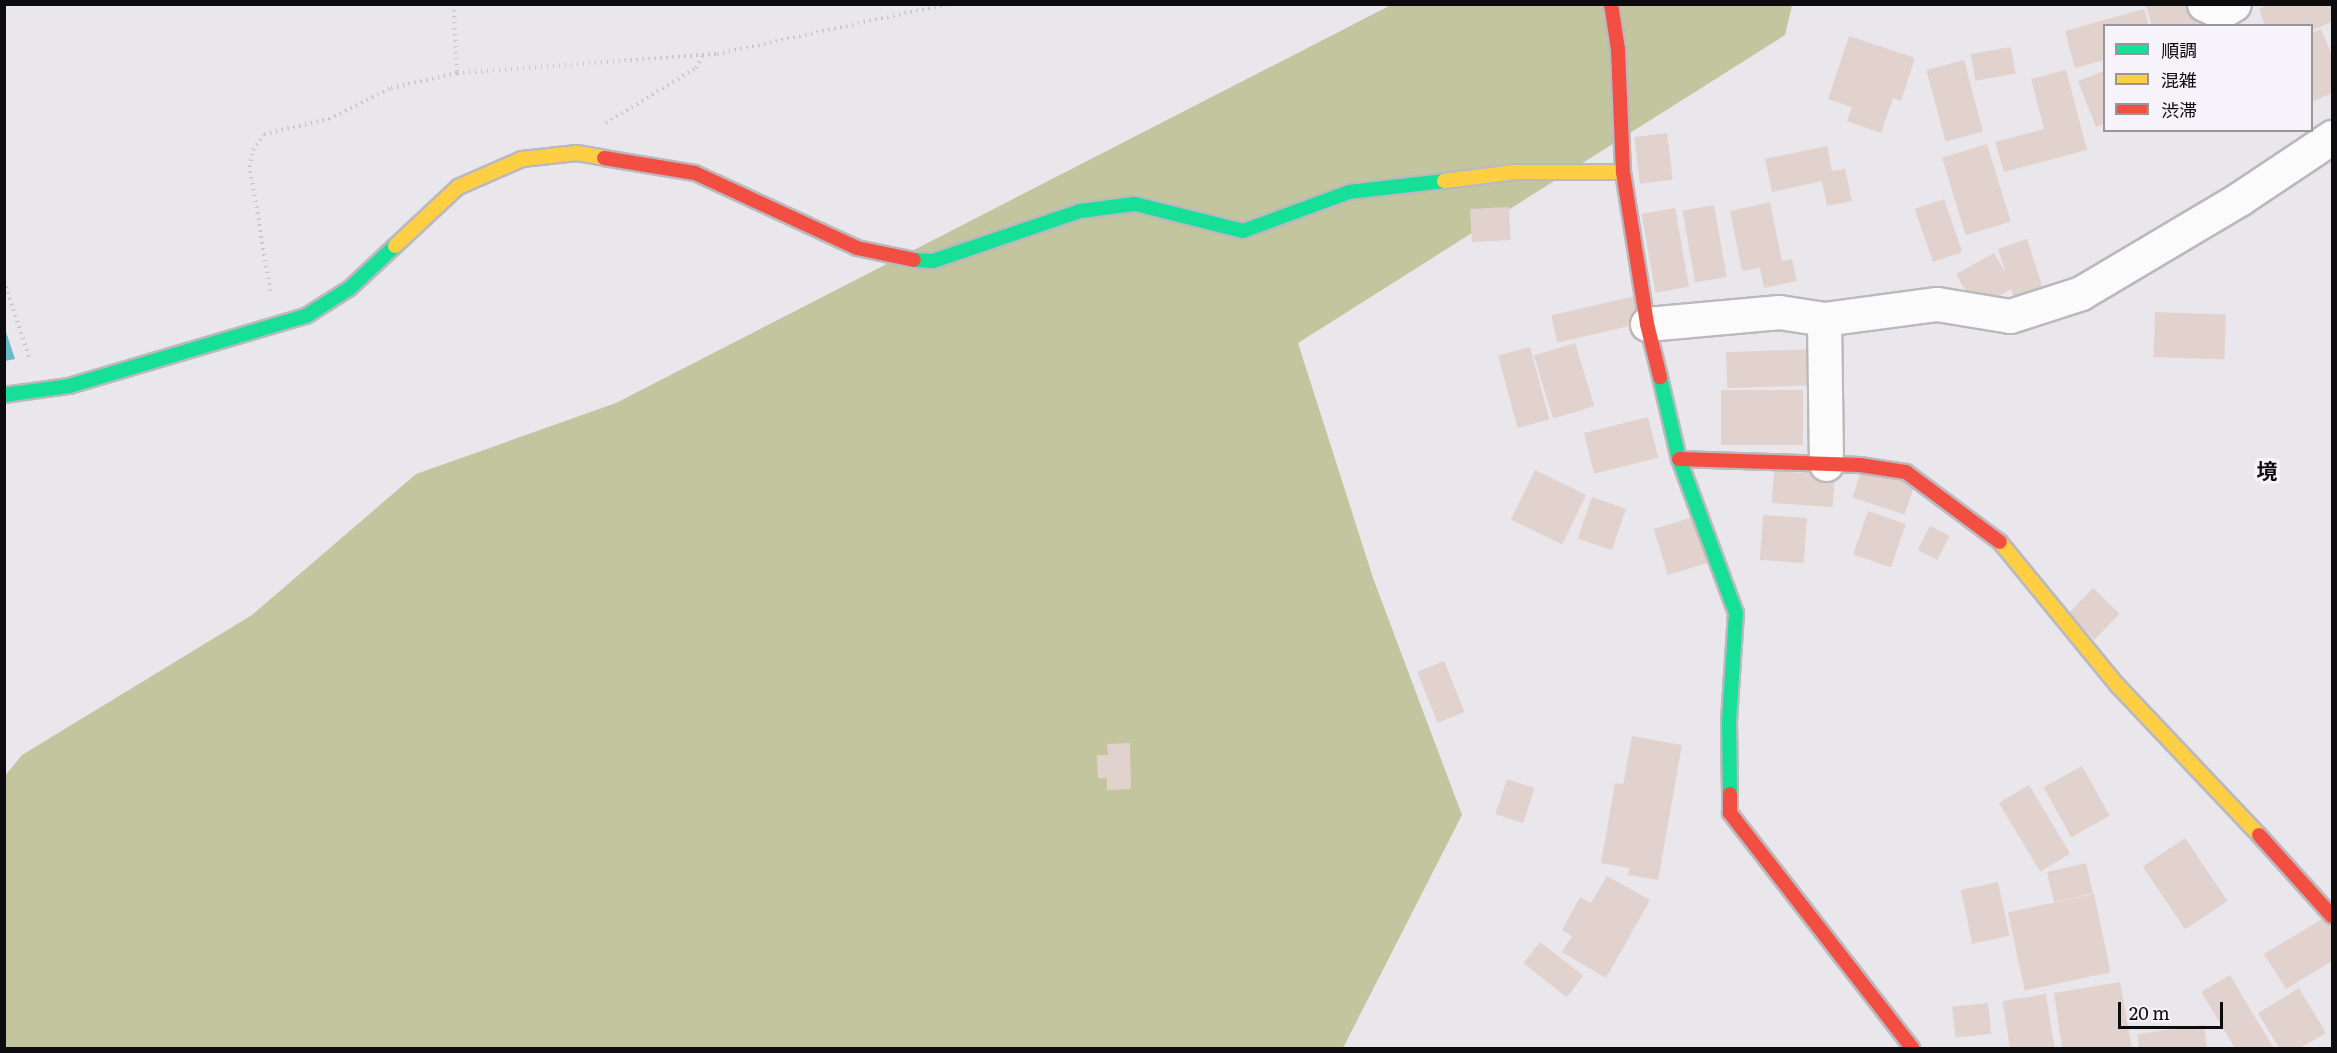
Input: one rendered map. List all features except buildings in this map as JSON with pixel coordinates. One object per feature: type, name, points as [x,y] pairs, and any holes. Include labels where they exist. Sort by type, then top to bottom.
[{"type":"street","points":[[1611,4],[1618,49],[1623,172],[1647,324],[1678,459],[1736,613],[1729,721],[1730,813],[1912,1048]]},
{"type":"street","points":[[2204,4],[2221,12],[2234,4]]},
{"type":"street","points":[[1647,324],[1779,312],[1824,319],[1937,304],[2010,316],[2081,293],[2239,199],[2332,137]]},
{"type":"street","points":[[4,395],[69,386],[276,327],[306,316],[350,288],[458,187],[522,159],[577,153],[695,173],[857,248],[893,258],[933,261],[1080,211],[1136,204],[1243,231],[1349,192],[1515,172],[1623,172]]},
{"type":"street","points":[[1824,319],[1826,464]]},
{"type":"street","points":[[1678,459],[1826,464],[1906,472],[1994,534],[2118,686],[2209,779],[2332,916]]},
{"type":"path","points":[[454,4],[457,73]]},
{"type":"path","points":[[276,327],[250,167],[253,150],[264,134],[329,119],[391,88],[457,73],[703,55],[949,4]]},
{"type":"path","points":[[577,153],[593,131],[696,68],[703,55]]},
{"type":"path","points":[[4,281],[22,328],[37,390]]},
{"type":"green space","points":[[1391,5],[1792,5],[1785,35],[1298,343],[1373,578],[1462,815],[1343,1048],[5,1048],[4,777],[22,755],[252,615],[416,474],[616,403]]},
{"type":"water","points":[[5,329],[15,359],[5,361],[4,360]]},
{"type":"traffic: fast","points":[[914,260],[933,261],[1080,211],[1135,204],[1243,231],[1349,192],[1444,181]]},
{"type":"traffic: fast","points":[[4,395],[69,386],[306,316],[350,288],[395,246]]},
{"type":"traffic: fast","points":[[1660,377],[1679,459],[1736,613],[1729,721],[1730,794]]},
{"type":"traffic: slow","points":[[395,246],[458,187],[522,159],[577,153],[604,158]]},
{"type":"traffic: slow","points":[[1444,181],[1515,172],[1623,172]]},
{"type":"traffic: slow","points":[[2000,542],[2118,686],[2259,835]]},
{"type":"traffic: jam","points":[[1611,4],[1618,49],[1623,172],[1647,324],[1660,377]]},
{"type":"traffic: jam","points":[[604,158],[695,173],[857,248],[914,260]]},
{"type":"traffic: jam","points":[[1679,459],[1860,465],[1906,472],[2000,542]]},
{"type":"traffic: jam","points":[[1730,794],[1730,813],[1912,1048]]},
{"type":"traffic: jam","points":[[2259,835],[2332,916]]},
{"type":"district","name":"境","points":[[2267,470]]}]
